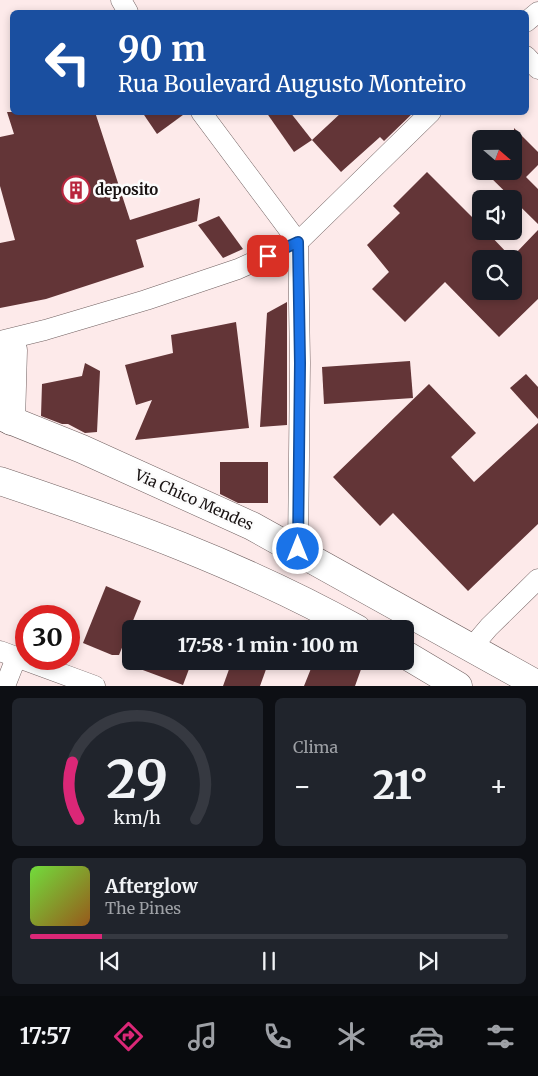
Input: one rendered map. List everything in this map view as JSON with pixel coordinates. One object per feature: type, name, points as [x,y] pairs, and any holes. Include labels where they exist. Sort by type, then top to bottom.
[{"type":"main road","points":[[4,349],[6,419]]},
{"type":"main road","name":"Via Chico Mendes","points":[[6,419],[82,449],[252,526],[298,549],[538,685]]},
{"type":"main road","points":[[0,481],[108,518],[225,563],[276,585],[341,620]]},
{"type":"main road","points":[[414,660],[458,686]]},
{"type":"street","points":[[529,59],[538,68]]},
{"type":"street","points":[[203,115],[298,242],[300,363],[298,549]]},
{"type":"street","points":[[4,349],[45,330],[146,300],[238,269],[298,242],[428,115]]},
{"type":"street","points":[[472,647],[538,579]]},
{"type":"street","points":[[5,686],[8,655],[95,686]]},
{"type":"building","name":"deposito","points":[[7,112],[10,112],[10,115],[96,115],[130,220],[200,198],[197,221],[136,240],[144,267],[46,299],[0,308],[0,243],[15,240],[0,186],[0,137],[14,134]]},
{"type":"building","points":[[144,115],[183,115],[157,134]]},
{"type":"building","points":[[268,115],[292,115],[312,140],[294,152]]},
{"type":"building","points":[[339,115],[411,115],[384,141],[380,137],[341,172],[312,140]]},
{"type":"building","points":[[522,136],[538,152],[538,165],[526,177],[538,189],[538,224],[522,208],[522,190],[503,190],[493,180],[522,180]]},
{"type":"building","points":[[427,172],[472,217],[472,240],[495,240],[504,250],[472,250],[472,300],[522,300],[522,250],[519,250],[538,230],[538,299],[499,337],[445,282],[405,322],[372,289],[389,272],[367,245],[400,213],[393,206]]},
{"type":"building","points":[[219,216],[243,249],[223,258],[198,225]]},
{"type":"building","points":[[287,302],[287,425],[260,427],[267,313]]},
{"type":"building","points":[[236,322],[249,428],[135,440],[152,400],[136,405],[125,365],[173,353],[171,335]]},
{"type":"building","points":[[410,361],[413,398],[324,404],[322,367]]},
{"type":"building","points":[[85,363],[100,371],[97,432],[85,433],[68,424],[62,424],[41,416],[42,384],[82,376]]},
{"type":"building","points":[[526,374],[538,387],[538,419],[510,388]]},
{"type":"building","points":[[429,384],[476,433],[451,457],[474,482],[538,423],[538,524],[468,591],[393,513],[380,526],[333,477]]},
{"type":"building","points":[[220,462],[268,462],[268,503],[238,503],[220,494]]},
{"type":"building","points":[[106,586],[141,601],[133,620],[122,620],[122,648],[119,655],[112,655],[83,643]]},
{"type":"building","points":[[143,670],[189,670],[183,685]]},
{"type":"building","points":[[229,670],[266,670],[260,686],[223,686]]},
{"type":"building","points":[[310,670],[361,670],[355,686],[304,686]]},
{"type":"place","name":"deposito","points":[[76,190]]},
{"type":"route","points":[[268,256],[298,242],[300,444],[298,549]]}]
